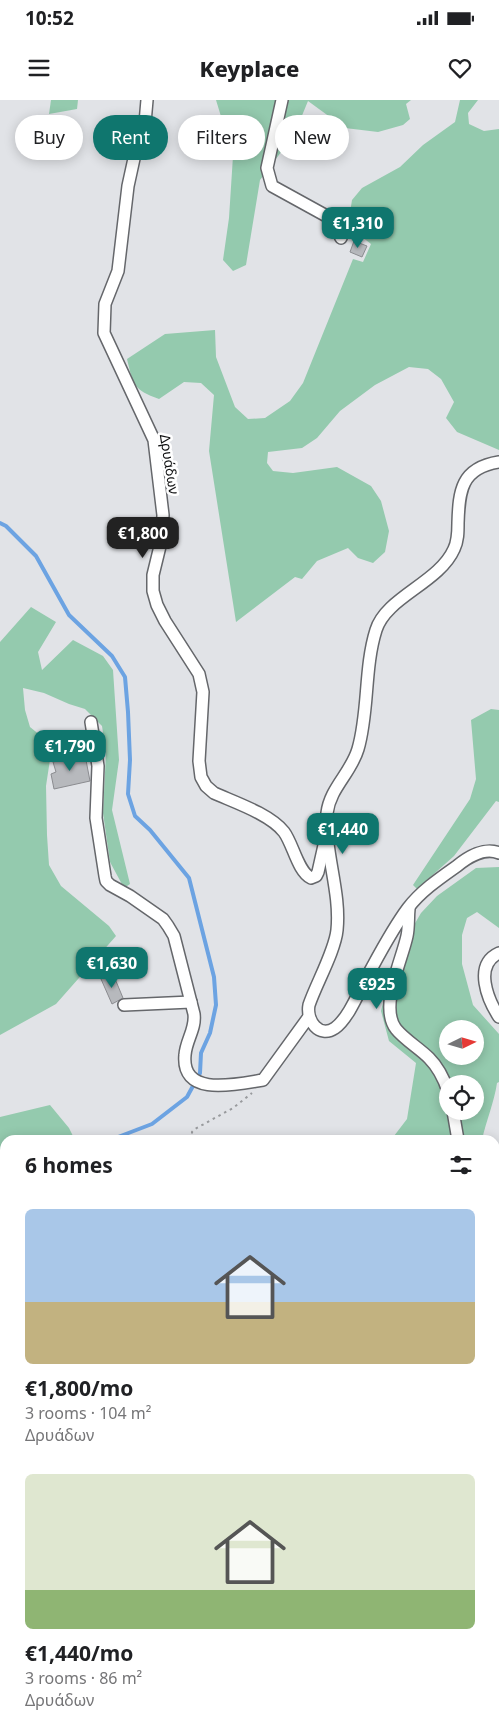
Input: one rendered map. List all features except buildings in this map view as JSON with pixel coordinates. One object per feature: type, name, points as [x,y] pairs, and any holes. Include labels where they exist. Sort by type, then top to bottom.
[{"type":"street","name":"Δρυάδων","points":[[147,100],[145,123],[135,154],[128,186],[118,271],[105,304],[104,333],[154,440],[163,514],[162,538],[153,575],[152,591],[165,621],[199,674],[203,692],[199,761],[201,777],[206,786],[214,792],[270,820],[284,831],[304,873],[311,878],[316,876],[318,872],[327,832]]},
{"type":"street","points":[[282,100],[267,168],[272,186],[332,219],[341,238]]},
{"type":"street","points":[[91,722],[98,766],[96,818],[106,881],[163,919],[174,936],[195,1022],[185,1055],[187,1074],[199,1083],[212,1085],[263,1080],[308,1018],[309,1005],[337,932],[327,832],[327,812],[335,788],[354,761],[359,749],[362,735],[367,673],[376,628],[383,616],[391,608],[443,567],[455,547],[458,535],[461,489],[465,481],[472,472],[499,462]]},
{"type":"street","points":[[308,1018],[319,1030],[327,1031],[335,1028],[347,1014],[380,954],[409,907],[433,883],[472,856],[484,852],[499,853]]},
{"type":"street","points":[[409,907],[407,935],[393,987],[390,1006],[391,1020],[396,1029],[429,1058],[440,1075]]},
{"type":"street","points":[[499,953],[491,959],[487,966],[484,980],[491,1005],[499,1017]]},
{"type":"street","points":[[124,1005],[191,1002]]},
{"type":"street","points":[[455,1120],[457,1135]]},
{"type":"path","points":[[192,1135],[195,1129],[245,1100],[263,1080]]},
{"type":"green space","points":[[51,100],[78,100],[77,109],[49,114]]},
{"type":"green space","points":[[216,100],[411,100],[406,104],[410,119],[403,125],[378,132],[349,128],[349,115],[327,115],[308,101],[302,115],[275,115],[275,160],[260,180],[246,265],[233,271],[223,260],[229,218],[233,160],[265,160],[265,115],[221,115]]},
{"type":"green space","points":[[460,100],[478,100],[468,113],[469,124],[484,131],[499,129],[499,450],[457,432],[446,418],[454,402],[441,379],[428,369],[409,367],[375,385],[340,411],[317,438],[302,448],[268,452],[267,463],[273,471],[293,473],[337,467],[371,486],[381,501],[389,531],[385,552],[373,563],[358,558],[348,548],[317,561],[302,579],[295,577],[236,622],[209,451],[214,395],[201,383],[184,382],[159,399],[150,396],[136,385],[127,359],[165,334],[215,330],[216,357],[235,407],[248,419],[265,418],[290,401],[303,383],[353,259],[363,262],[371,244],[357,233],[349,219],[352,200],[362,188],[400,167],[423,145],[455,122]]},
{"type":"green space","points":[[31,607],[56,622],[38,652],[42,670],[73,640],[103,656],[113,670],[119,760],[112,810],[130,884],[124,888],[110,862],[103,813],[106,753],[102,726],[85,709],[44,693],[23,688],[25,710],[30,727],[46,740],[51,753],[46,786],[49,865],[61,886],[109,926],[116,936],[56,1004],[0,1035],[0,642]]},
{"type":"green space","points":[[491,709],[499,710],[499,802],[496,801],[454,856],[417,889],[413,885],[470,799],[476,779],[471,720]]},
{"type":"green space","points":[[499,867],[499,928],[477,912],[467,918],[462,935],[462,964],[473,1005],[499,1034],[499,1082],[497,1083],[483,1135],[395,1135],[407,1119],[416,1063],[389,1041],[381,1011],[393,961],[421,913],[437,896],[476,868]]},
{"type":"green space","points":[[50,1105],[72,1135],[0,1135],[0,1117]]},
{"type":"waterway","points":[[0,523],[6,526],[36,556],[69,615],[112,656],[125,677],[130,760],[128,794],[135,816],[150,830],[189,878],[214,977],[216,1005],[210,1033],[201,1053],[200,1073],[187,1097],[152,1124],[123,1135]]}]
